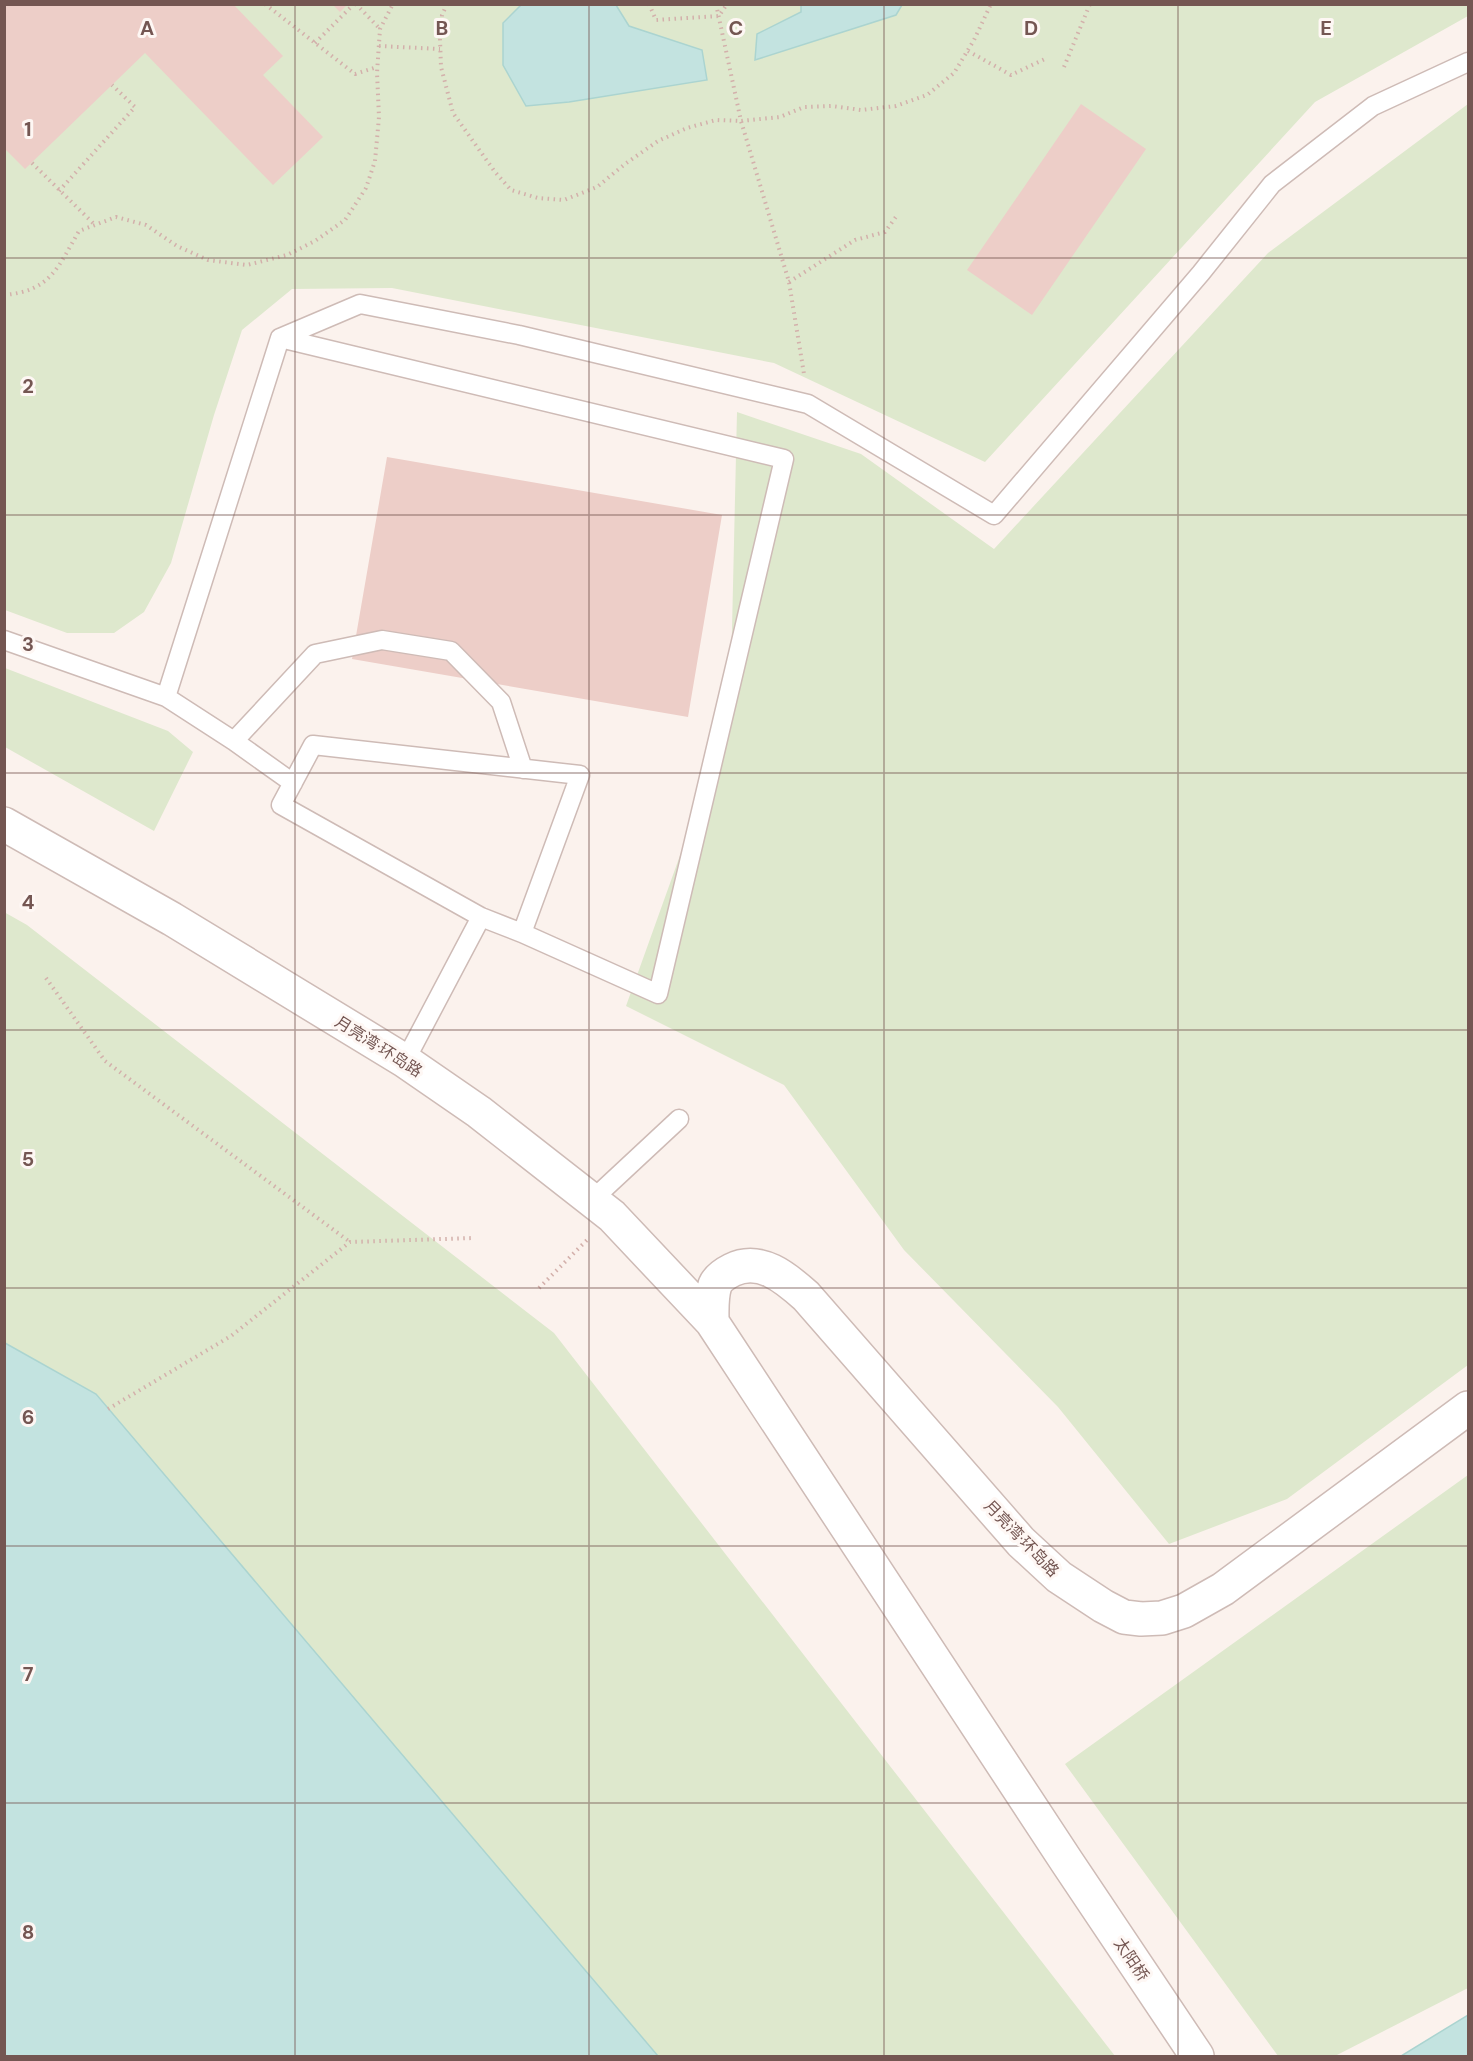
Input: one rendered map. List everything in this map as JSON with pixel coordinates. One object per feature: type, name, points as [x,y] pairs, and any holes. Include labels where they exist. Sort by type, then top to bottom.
[{"type":"street","name":"月亮湾·环岛路","points":[[4,824],[171,919],[405,1061],[479,1112],[602,1208],[712,1322],[1067,1862]]},
{"type":"street","name":"月亮湾·环岛路","points":[[712,1322],[716,1283],[726,1273],[736,1268],[749,1265],[762,1267],[792,1284],[806,1296],[1021,1542],[1059,1577],[1103,1606],[1124,1617],[1141,1619],[1162,1618],[1184,1611],[1223,1589],[1468,1408]]},
{"type":"street","name":"太阳桥","points":[[1067,1862],[1197,2056]]},
{"type":"lane","points":[[165,697],[280,338],[360,304],[519,335],[808,404],[994,514],[1201,273],[1272,184],[1372,106],[1468,62]]},
{"type":"lane","points":[[280,338],[784,459],[658,994],[481,917],[281,805],[313,745],[580,775],[522,933]]},
{"type":"lane","points":[[4,640],[165,697],[234,741],[293,783]]},
{"type":"lane","points":[[234,741],[315,654],[382,640],[451,651],[501,702],[523,768]]},
{"type":"lane","points":[[405,1061],[481,917]]},
{"type":"lane","points":[[602,1208],[680,1119]]},
{"type":"path","points":[[265,4],[355,74],[378,67]]},
{"type":"path","points":[[315,43],[355,4],[380,29]]},
{"type":"path","points":[[4,295],[22,294],[46,282],[79,231],[116,217],[146,225],[177,246],[208,260],[247,265],[287,255],[315,241],[345,220],[366,188],[375,161],[379,117],[380,29],[393,4]]},
{"type":"path","points":[[447,4],[442,15],[440,49],[441,67],[453,113],[495,172],[511,190],[538,198],[564,200],[597,187],[658,141],[687,128],[716,120],[741,121],[780,117],[804,107],[831,106],[861,110],[896,106],[927,94],[954,73],[968,51],[991,4]]},
{"type":"path","points":[[649,4],[656,20],[719,16]]},
{"type":"path","points":[[716,4],[741,121],[789,282],[808,404]]},
{"type":"path","points":[[719,16],[727,4]]},
{"type":"path","points":[[1064,67],[1090,4]]},
{"type":"path","points":[[379,46],[440,49]]},
{"type":"path","points":[[968,51],[1011,75],[1047,58]]},
{"type":"path","points":[[59,191],[135,106],[112,85]]},
{"type":"path","points":[[32,163],[95,225]]},
{"type":"path","points":[[789,282],[855,240],[885,232],[898,213]]},
{"type":"path","points":[[46,978],[105,1062],[350,1242]]},
{"type":"path","points":[[539,1288],[602,1208]]},
{"type":"path","points":[[108,1409],[231,1336],[350,1242],[474,1238]]},
{"type":"green space","points":[[1468,4],[1468,16],[1315,102],[985,462],[774,363],[392,288],[292,289],[242,330],[214,415],[171,563],[144,612],[114,633],[67,633],[5,610],[4,5]]},
{"type":"green space","points":[[1468,104],[1468,1365],[1287,1499],[1169,1544],[1058,1407],[904,1250],[784,1085],[626,1006],[730,716],[737,412],[861,454],[994,549],[1268,253]]},
{"type":"green space","points":[[5,668],[168,731],[193,752],[154,831],[5,747]]},
{"type":"green space","points":[[4,912],[27,925],[554,1333],[1115,2056],[658,2056],[96,1394],[5,1343]]},
{"type":"green space","points":[[1468,1475],[1468,1988],[1335,2056],[1278,2056],[1065,1764]]},
{"type":"water","points":[[522,4],[616,5],[629,26],[702,50],[707,80],[569,102],[526,106],[503,65],[503,23]]},
{"type":"water","points":[[801,4],[902,5],[896,15],[755,60],[757,34],[801,12]]},
{"type":"water","points":[[5,1343],[96,1394],[658,2056],[5,2056]]},
{"type":"water","points":[[1468,2015],[1468,2056],[1401,2056]]},
{"type":"building","points":[[4,4],[233,4],[283,56],[263,75],[323,137],[273,185],[145,53],[25,169],[4,148]]},
{"type":"building","points":[[332,4],[348,4],[340,12]]},
{"type":"building","points":[[1081,104],[1146,149],[1032,315],[967,270]]},
{"type":"building","points":[[387,457],[722,515],[688,717],[352,659]]}]
